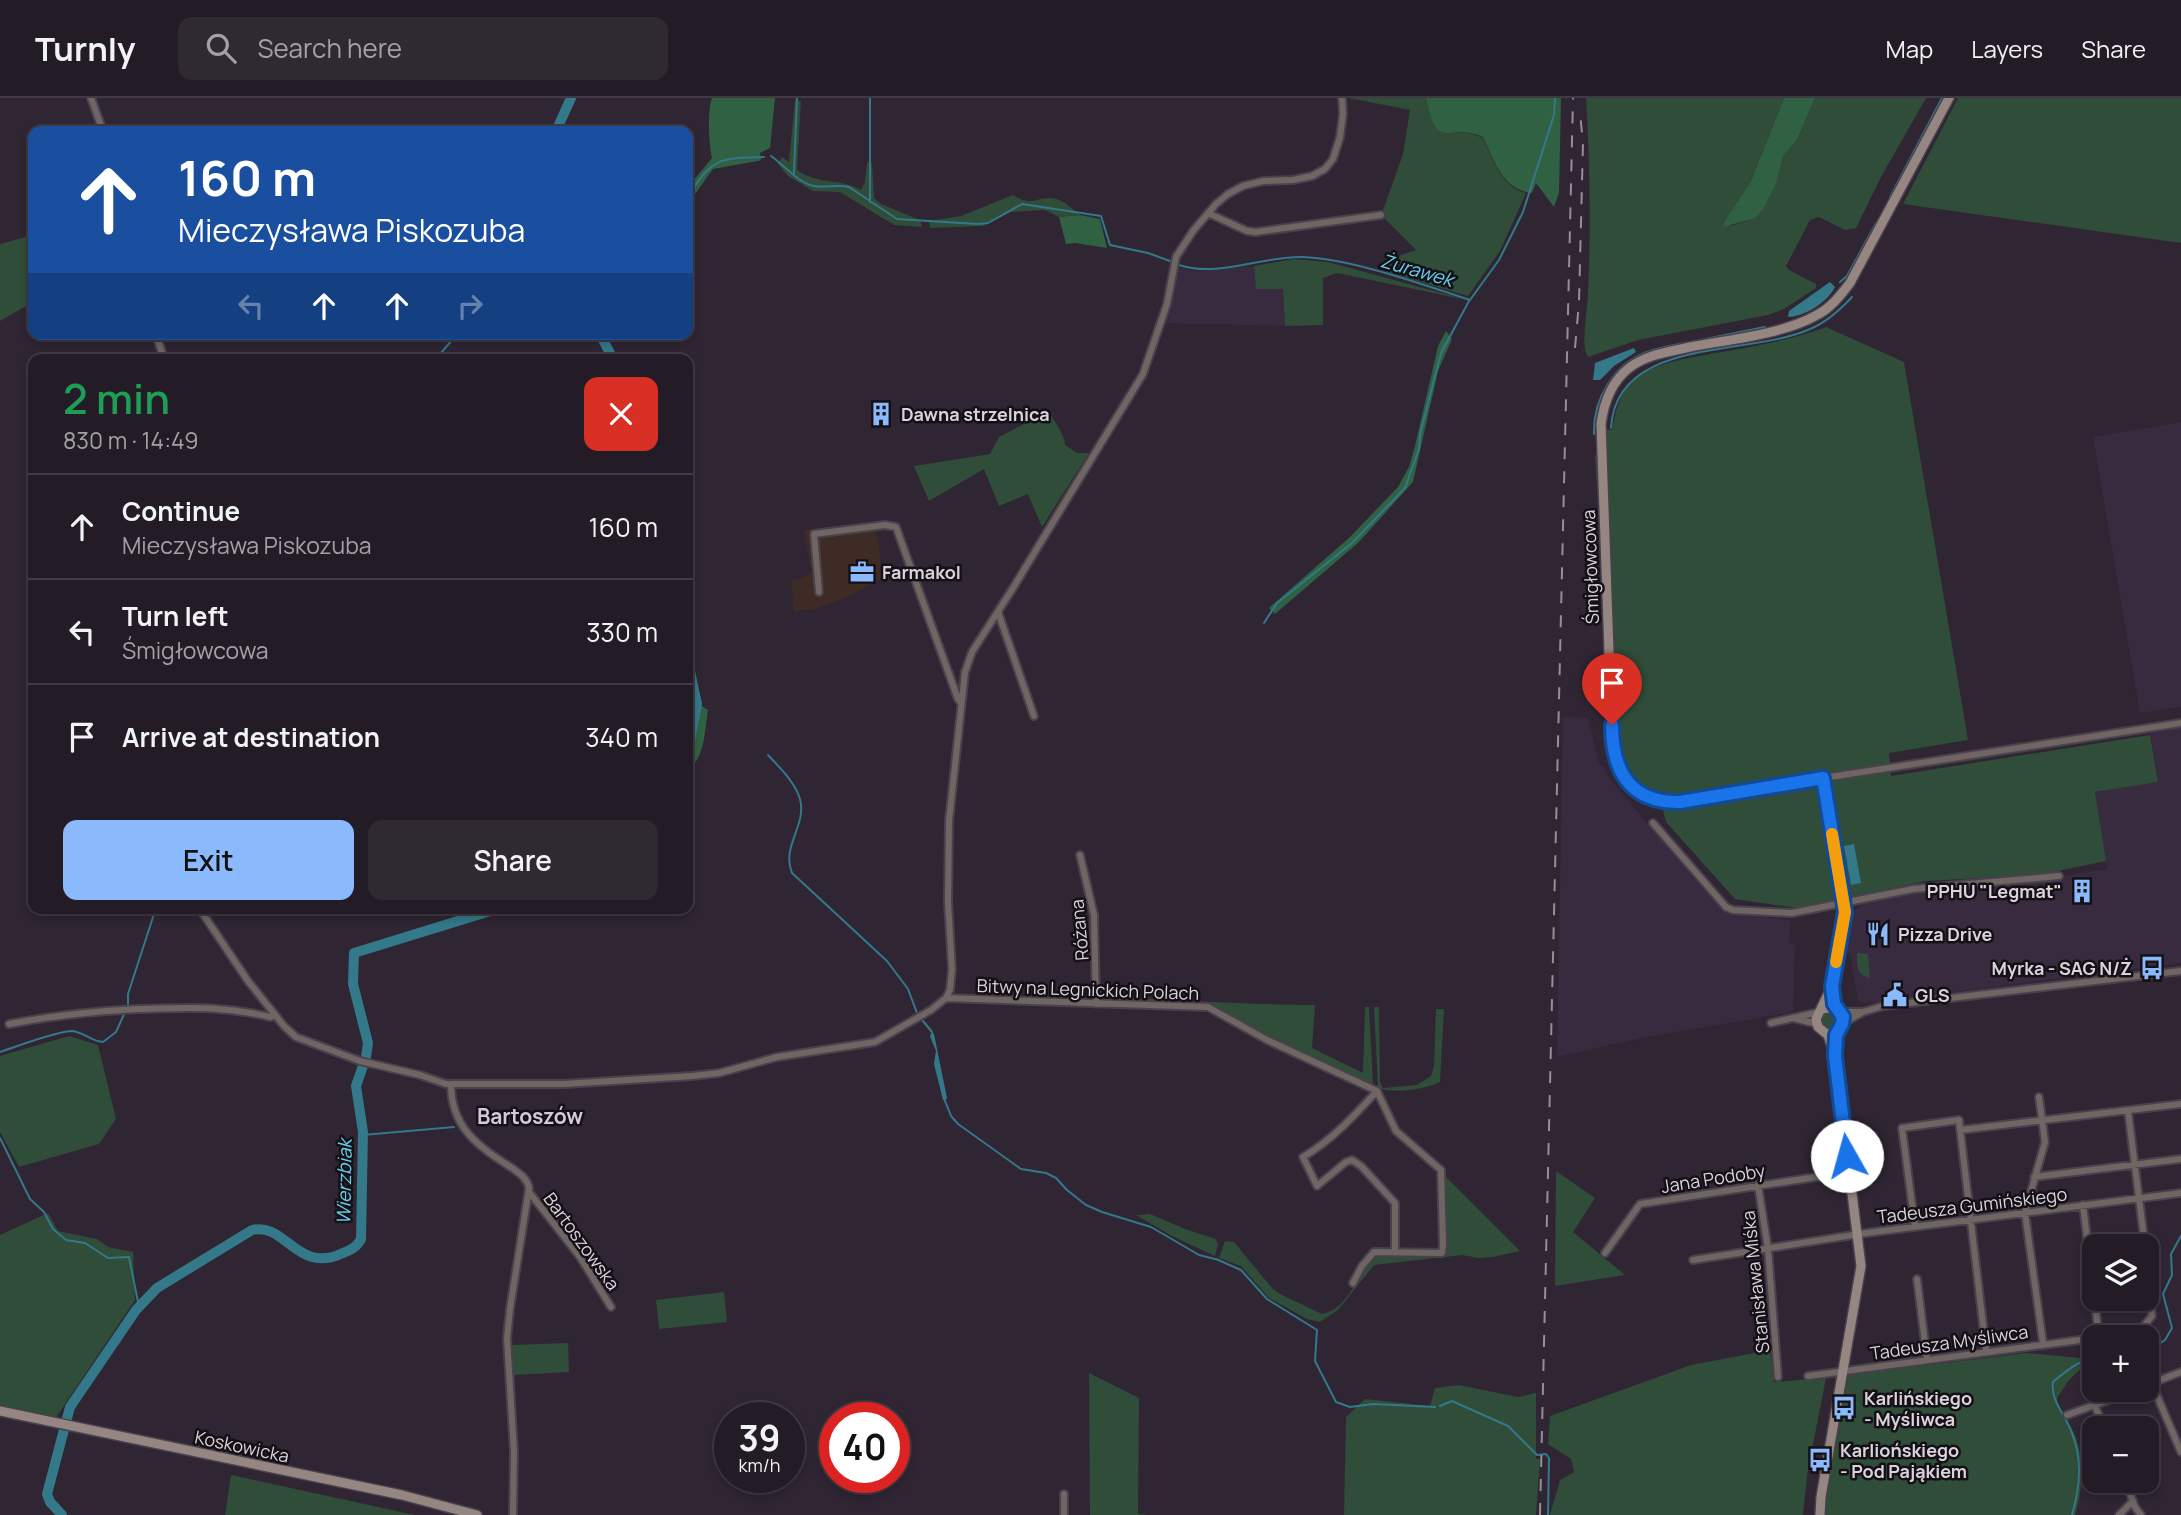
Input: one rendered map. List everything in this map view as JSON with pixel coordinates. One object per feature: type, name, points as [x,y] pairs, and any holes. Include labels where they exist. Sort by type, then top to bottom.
[{"type":"street","points":[[91,98],[101,126]]},
{"type":"street","points":[[203,914],[248,981],[290,1032],[302,1040],[360,1061],[451,1084],[564,1084],[719,1073],[777,1057],[875,1042],[909,1024],[946,998],[950,990],[952,969],[948,902],[948,821],[968,660],[1143,374],[1167,304],[1176,257],[1193,231],[1228,194],[1243,186],[1263,181],[1293,180],[1312,176],[1325,169],[1333,159],[1340,137],[1342,98]]},
{"type":"street","name":"Śmigłowcowa","points":[[1949,98],[1850,283],[1832,305],[1819,315],[1797,325],[1663,353],[1641,361],[1629,368],[1614,385],[1604,404],[1601,447],[1615,761],[1634,789],[1662,802],[1680,802],[2181,723]]},
{"type":"street","points":[[1208,213],[1247,231],[1256,232],[1381,215]]},
{"type":"street","points":[[819,592],[814,534],[885,525],[896,527],[961,703]]},
{"type":"street","points":[[998,611],[1034,716]]},
{"type":"street","points":[[1817,1024],[1832,986],[1845,916],[1823,778]]},
{"type":"street","points":[[1653,823],[1729,908],[1792,913],[1913,889],[2059,876]]},
{"type":"street","name":"Różana","points":[[1080,855],[1094,915],[1096,1004]]},
{"type":"street","points":[[1825,1032],[1840,1027],[1863,1012],[1883,1006],[2181,971]]},
{"type":"street","points":[[1832,986],[1840,1027],[1835,1056]]},
{"type":"street","name":"Bitwy na Legnickich Polach","points":[[946,998],[1208,1007],[1267,1040],[1377,1091]]},
{"type":"street","points":[[1771,1023],[1797,1018],[1830,1006],[1838,1010],[1863,1012]]},
{"type":"street","points":[[9,1024],[70,1014],[161,1007],[224,1008],[270,1017],[275,1015]]},
{"type":"street","points":[[1797,1018],[1817,1024],[1825,1032],[1835,1056],[1861,1273],[1820,1515]]},
{"type":"street","name":"Bartoszowska","points":[[451,1084],[453,1108],[464,1130],[477,1143],[522,1175],[528,1184],[529,1192],[580,1257],[611,1307]]},
{"type":"street","points":[[1353,1283],[1374,1252],[1442,1253],[1441,1170],[1396,1131],[1377,1091],[1347,1124],[1303,1157],[1317,1186],[1346,1162],[1352,1160],[1362,1166],[1395,1203],[1395,1251]]},
{"type":"street","points":[[2039,1097],[2045,1142],[2025,1213],[2043,1343]]},
{"type":"street","points":[[1960,1130],[2181,1104]]},
{"type":"street","points":[[2129,1111],[2144,1234]]},
{"type":"street","points":[[1915,1227],[1902,1128],[1959,1120],[1986,1350]]},
{"type":"street","points":[[2034,1177],[2181,1159]]},
{"type":"street","name":"Jana Podoby","points":[[1605,1253],[1640,1204],[1849,1172]]},
{"type":"street","name":"Stanisława Miśka","points":[[1758,1185],[1768,1249],[1778,1377]]},
{"type":"street","points":[[513,1515],[513,1429],[507,1338],[529,1192]]},
{"type":"street","name":"Tadeusza Gumińskiego","points":[[1693,1260],[1857,1234],[2181,1193]]},
{"type":"street","points":[[2083,1205],[2097,1325]]},
{"type":"street","points":[[1917,1279],[1927,1359]]},
{"type":"street","name":"Tadeusza Myśliwca","points":[[1808,1376],[2082,1339]]},
{"type":"street","points":[[2159,1380],[2181,1372]]},
{"type":"street","points":[[2067,1415],[2105,1402]]},
{"type":"street","points":[[2157,1402],[2181,1452]]},
{"type":"street","points":[[2095,1406],[2099,1416]]},
{"type":"street","name":"Koskowicka","points":[[0,1411],[402,1495],[477,1515]]},
{"type":"street","points":[[2130,1493],[2141,1515]]},
{"type":"street","points":[[1064,1494],[1064,1515]]},
{"type":"street","points":[[2119,1515],[2133,1501]]},
{"type":"shaded area","points":[[1254,266],[1256,288],[1283,289],[1285,326],[1165,323],[1177,267],[1196,271]]},
{"type":"shaded area","points":[[2181,422],[2181,707],[2140,713],[2093,437]]},
{"type":"shaded area","points":[[875,521],[883,577],[848,597],[814,609],[794,611],[791,580],[806,577],[811,570],[804,530]]},
{"type":"shaded area","points":[[1563,717],[1588,718],[1598,760],[1610,779],[1703,889],[1727,913],[1790,920],[1789,943],[1795,944],[1793,1012],[1646,1037],[1557,1057]]},
{"type":"shaded area","points":[[2181,726],[2181,963],[1884,1001],[1864,1003],[1858,1000],[1850,954],[1847,953],[1845,944],[1853,912],[1864,903],[1929,890],[2007,885],[2107,869],[2095,792],[2158,782],[2150,731]]},
{"type":"green space","points":[[712,98],[775,98],[770,148],[760,153],[761,160],[713,169],[693,197],[693,181],[712,158],[709,111]]},
{"type":"green space","points":[[1349,98],[1426,98],[1434,126],[1439,131],[1483,138],[1504,178],[1510,185],[1526,193],[1500,251],[1468,296],[1387,272],[1386,260],[1416,250],[1384,218],[1383,210],[1403,154],[1410,110]]},
{"type":"green space","points":[[1426,98],[1561,98],[1559,193],[1554,207],[1536,183],[1532,193],[1522,191],[1507,180],[1483,137],[1471,133],[1439,131],[1434,126]]},
{"type":"green space","points":[[1586,98],[1784,98],[1751,181],[1727,217],[1730,226],[1756,218],[1764,208],[1777,182],[1783,156],[1797,140],[1815,98],[1926,98],[1881,177],[1856,228],[1845,230],[1819,217],[1810,220],[1786,266],[1816,284],[1816,288],[1784,309],[1768,315],[1638,340],[1588,357],[1584,336],[1590,220]]},
{"type":"green space","points":[[1784,98],[1815,98],[1797,140],[1783,156],[1777,182],[1764,208],[1756,218],[1723,227],[1751,181]]},
{"type":"green space","points":[[1958,98],[2181,98],[2181,243],[1903,204]]},
{"type":"green space","points":[[795,100],[801,101],[797,170],[814,178],[861,190],[865,182],[867,162],[872,163],[874,198],[881,204],[920,220],[922,227],[894,225],[840,192],[813,191],[788,176],[778,164],[782,157],[789,162]]},
{"type":"green space","points":[[1013,195],[1029,201],[1055,198],[1080,215],[1059,217],[1045,210],[1011,212],[983,226],[930,228],[929,221],[961,216]]},
{"type":"green space","points":[[1080,215],[1100,219],[1107,248],[1066,244],[1059,217]]},
{"type":"green space","points":[[28,236],[28,305],[0,321],[0,244]]},
{"type":"green space","points":[[1293,259],[1328,262],[1467,300],[1337,273],[1323,278],[1323,325],[1285,326],[1283,289],[1256,289],[1254,266]]},
{"type":"green space","points":[[1826,327],[1904,362],[1968,740],[1889,753],[1891,776],[2150,735],[2158,782],[2095,792],[2106,861],[2038,875],[1926,881],[1796,908],[1735,899],[1666,822],[1660,797],[1638,785],[1621,762],[1617,754],[1606,430],[1612,430],[1621,397],[1628,385],[1641,374],[1670,362],[1783,340]]},
{"type":"green space","points":[[1446,331],[1452,339],[1438,371],[1413,482],[1359,542],[1275,614],[1269,608],[1350,537],[1398,487],[1409,467],[1438,346]]},
{"type":"green space","points":[[1049,411],[1065,445],[1077,453],[1089,453],[1042,527],[1028,494],[999,506],[984,469],[929,501],[914,466],[990,454],[999,437]]},
{"type":"green space","points":[[1595,455],[1603,550],[1607,719],[1601,556]]},
{"type":"green space","points":[[700,705],[708,710],[701,751],[693,765],[693,729]]},
{"type":"green space","points":[[1857,953],[1868,954],[1870,978],[1860,972]]},
{"type":"green space","points":[[1099,997],[1315,1005],[1312,1048],[1363,1073],[1365,1007],[1369,1007],[1373,1084],[1270,1039],[1215,1007],[1099,1000]]},
{"type":"green space","points":[[1374,1007],[1379,1007],[1380,1082],[1383,1088],[1417,1085],[1431,1076],[1434,1066],[1436,1009],[1444,1009],[1440,1082],[1409,1090],[1391,1091],[1378,1087]]},
{"type":"green space","points":[[1830,1011],[1836,1014],[1839,1020],[1836,1026],[1830,1029],[1824,1026],[1821,1020],[1824,1014]]},
{"type":"green space","points":[[69,1036],[98,1045],[116,1119],[99,1144],[19,1167],[0,1132],[0,1056]]},
{"type":"green space","points":[[1556,1171],[1595,1198],[1573,1232],[1625,1275],[1555,1286]]},
{"type":"green space","points":[[1444,1175],[1520,1251],[1493,1257],[1462,1255],[1374,1265],[1338,1310],[1320,1322],[1307,1319],[1269,1298],[1241,1266],[1219,1258],[1225,1241],[1234,1242],[1280,1294],[1322,1314],[1332,1311],[1340,1305],[1378,1256],[1446,1253]]},
{"type":"green space","points":[[48,1213],[58,1231],[97,1239],[108,1247],[133,1252],[135,1300],[55,1419],[0,1407],[0,1235]]},
{"type":"green space","points":[[1150,1214],[1216,1239],[1218,1244],[1215,1256],[1136,1215]]},
{"type":"green space","points":[[724,1292],[727,1322],[659,1329],[656,1300]]},
{"type":"green space","points":[[568,1343],[569,1372],[513,1375],[512,1345]]},
{"type":"green space","points":[[1770,1350],[1774,1382],[1826,1378],[1807,1475],[1803,1515],[1550,1515],[1560,1480],[1574,1472],[1571,1459],[1548,1444],[1550,1416],[1691,1365]]},
{"type":"green space","points":[[2026,1353],[2082,1358],[2082,1368],[2069,1380],[2057,1398],[2080,1452],[2081,1485],[2075,1515],[1824,1515],[1847,1375]]},
{"type":"green space","points":[[1089,1373],[1139,1398],[1138,1514],[1147,1515],[1090,1515]]},
{"type":"green space","points":[[1459,1385],[1518,1397],[1536,1393],[1536,1459],[1540,1459],[1536,1515],[1344,1515],[1346,1417],[1365,1399],[1430,1406],[1435,1388]]},
{"type":"green space","points":[[231,1475],[415,1515],[225,1515]]},
{"type":"water","points":[[1830,282],[1835,287],[1821,303],[1801,314],[1788,317],[1789,311]]},
{"type":"water","points":[[1634,348],[1636,352],[1614,366],[1600,380],[1593,380],[1595,363]]},
{"type":"water","points":[[1854,844],[1861,883],[1851,885],[1844,846]]},
{"type":"water","points":[[932,1032],[947,1098],[945,1101],[934,1064],[936,1051],[930,1036]]},
{"type":"waterway","name":"Wierzbiak","points":[[558,126],[571,98]]},
{"type":"waterway","points":[[794,173],[797,98]]},
{"type":"waterway","points":[[870,98],[870,202]]},
{"type":"waterway","name":"Żurawek","points":[[1179,265],[1209,269],[1287,258],[1322,259],[1387,273],[1470,300],[1499,260],[1523,212],[1554,115],[1555,98]]},
{"type":"waterway","points":[[1890,197],[1942,98]]},
{"type":"waterway","name":"Żurawek","points":[[771,156],[808,184],[849,187],[897,219],[988,223],[1022,204],[1101,216],[1110,245],[1170,261]]},
{"type":"waterway","name":"Żurawek","points":[[693,190],[710,167],[718,163],[736,158],[764,157]]},
{"type":"waterway","points":[[1840,282],[1847,276],[1876,223]]},
{"type":"waterway","points":[[1611,428],[1618,398],[1636,378],[1660,364],[1689,354],[1784,338],[1810,329],[1833,315],[1852,297]]},
{"type":"waterway","points":[[1264,623],[1277,603],[1352,543],[1405,488],[1419,449],[1420,434],[1441,353],[1469,301]]},
{"type":"waterway","points":[[1594,434],[1597,408],[1608,384],[1615,374],[1635,358],[1665,347],[1765,327]]},
{"type":"waterway","points":[[440,354],[452,340]]},
{"type":"waterway","name":"Wierzbiak","points":[[603,340],[610,354]]},
{"type":"waterway","name":"Wierzbiak","points":[[693,685],[697,704],[693,725]]},
{"type":"waterway","points":[[768,755],[791,781],[800,799],[800,818],[789,863],[792,873],[887,961],[908,989],[917,1013]]},
{"type":"waterway","points":[[128,1006],[128,994],[154,914]]},
{"type":"waterway","name":"Wierzbiak","points":[[62,1515],[50,1502],[47,1494],[70,1407],[136,1310],[157,1288],[252,1230],[274,1233],[314,1258],[327,1258],[346,1252],[361,1239],[363,1132],[356,1086],[368,1043],[353,984],[354,953],[481,914]]},
{"type":"waterway","points":[[0,1052],[46,1036],[72,1031],[103,1042],[116,1032],[125,1012]]},
{"type":"waterway","points":[[923,1021],[932,1032]]},
{"type":"waterway","points":[[945,1101],[951,1116],[958,1124],[1021,1169],[1046,1173],[1056,1178],[1086,1205],[1151,1227],[1199,1255],[1215,1259]]},
{"type":"waterway","points":[[363,1135],[454,1127]]},
{"type":"waterway","points":[[0,1138],[30,1199],[44,1212],[53,1229],[66,1240],[85,1243],[108,1258],[129,1257],[139,1307]]},
{"type":"waterway","points":[[2159,1344],[2165,1340],[2172,1328],[2163,1294],[2172,1275],[2171,1254],[2181,1236]]},
{"type":"waterway","points":[[1216,1259],[1241,1270],[1267,1299],[1317,1330],[1315,1361],[1336,1402],[1350,1407],[1373,1404],[1435,1407]]},
{"type":"waterway","points":[[2072,1515],[2077,1495],[2078,1453],[2054,1395],[2053,1382],[2082,1362]]},
{"type":"waterway","points":[[1440,1406],[1452,1401],[1508,1426],[1537,1455],[1546,1454],[1549,1458],[1548,1515]]},
{"type":"railway","points":[[1540,1515],[1573,98]]},
{"type":"railway","points":[[1575,348],[1579,302],[1583,143],[1580,113]]},
{"type":"slow traffic","points":[[1832,834],[1845,912],[1836,962]]},
{"type":"place","name":"Dawna strzelnica","points":[[881,414]]},
{"type":"place","name":"Farmakol","points":[[862,572]]},
{"type":"place","name":"PPHU \"Legmat\"","points":[[2082,891]]},
{"type":"place","name":"Pizza Drive","points":[[1878,934]]},
{"type":"place","name":"Myrka - SAG N/Ż","points":[[2152,968]]},
{"type":"place","name":"GLS","points":[[1895,995]]},
{"type":"place","name":"Karlińskiego - Myśliwca","points":[[1844,1408]]},
{"type":"place","name":"Karliońskiego - Pod Pająkiem","points":[[1820,1460]]},
{"type":"district","name":"Bartoszów","points":[[530,1116]]},
{"type":"route","points":[[1612,725],[1613,754],[1618,768],[1634,789],[1662,802],[1680,802],[1823,778],[1845,912],[1832,986],[1834,1004],[1843,1017],[1836,1035],[1835,1056],[1847,1156]]}]
